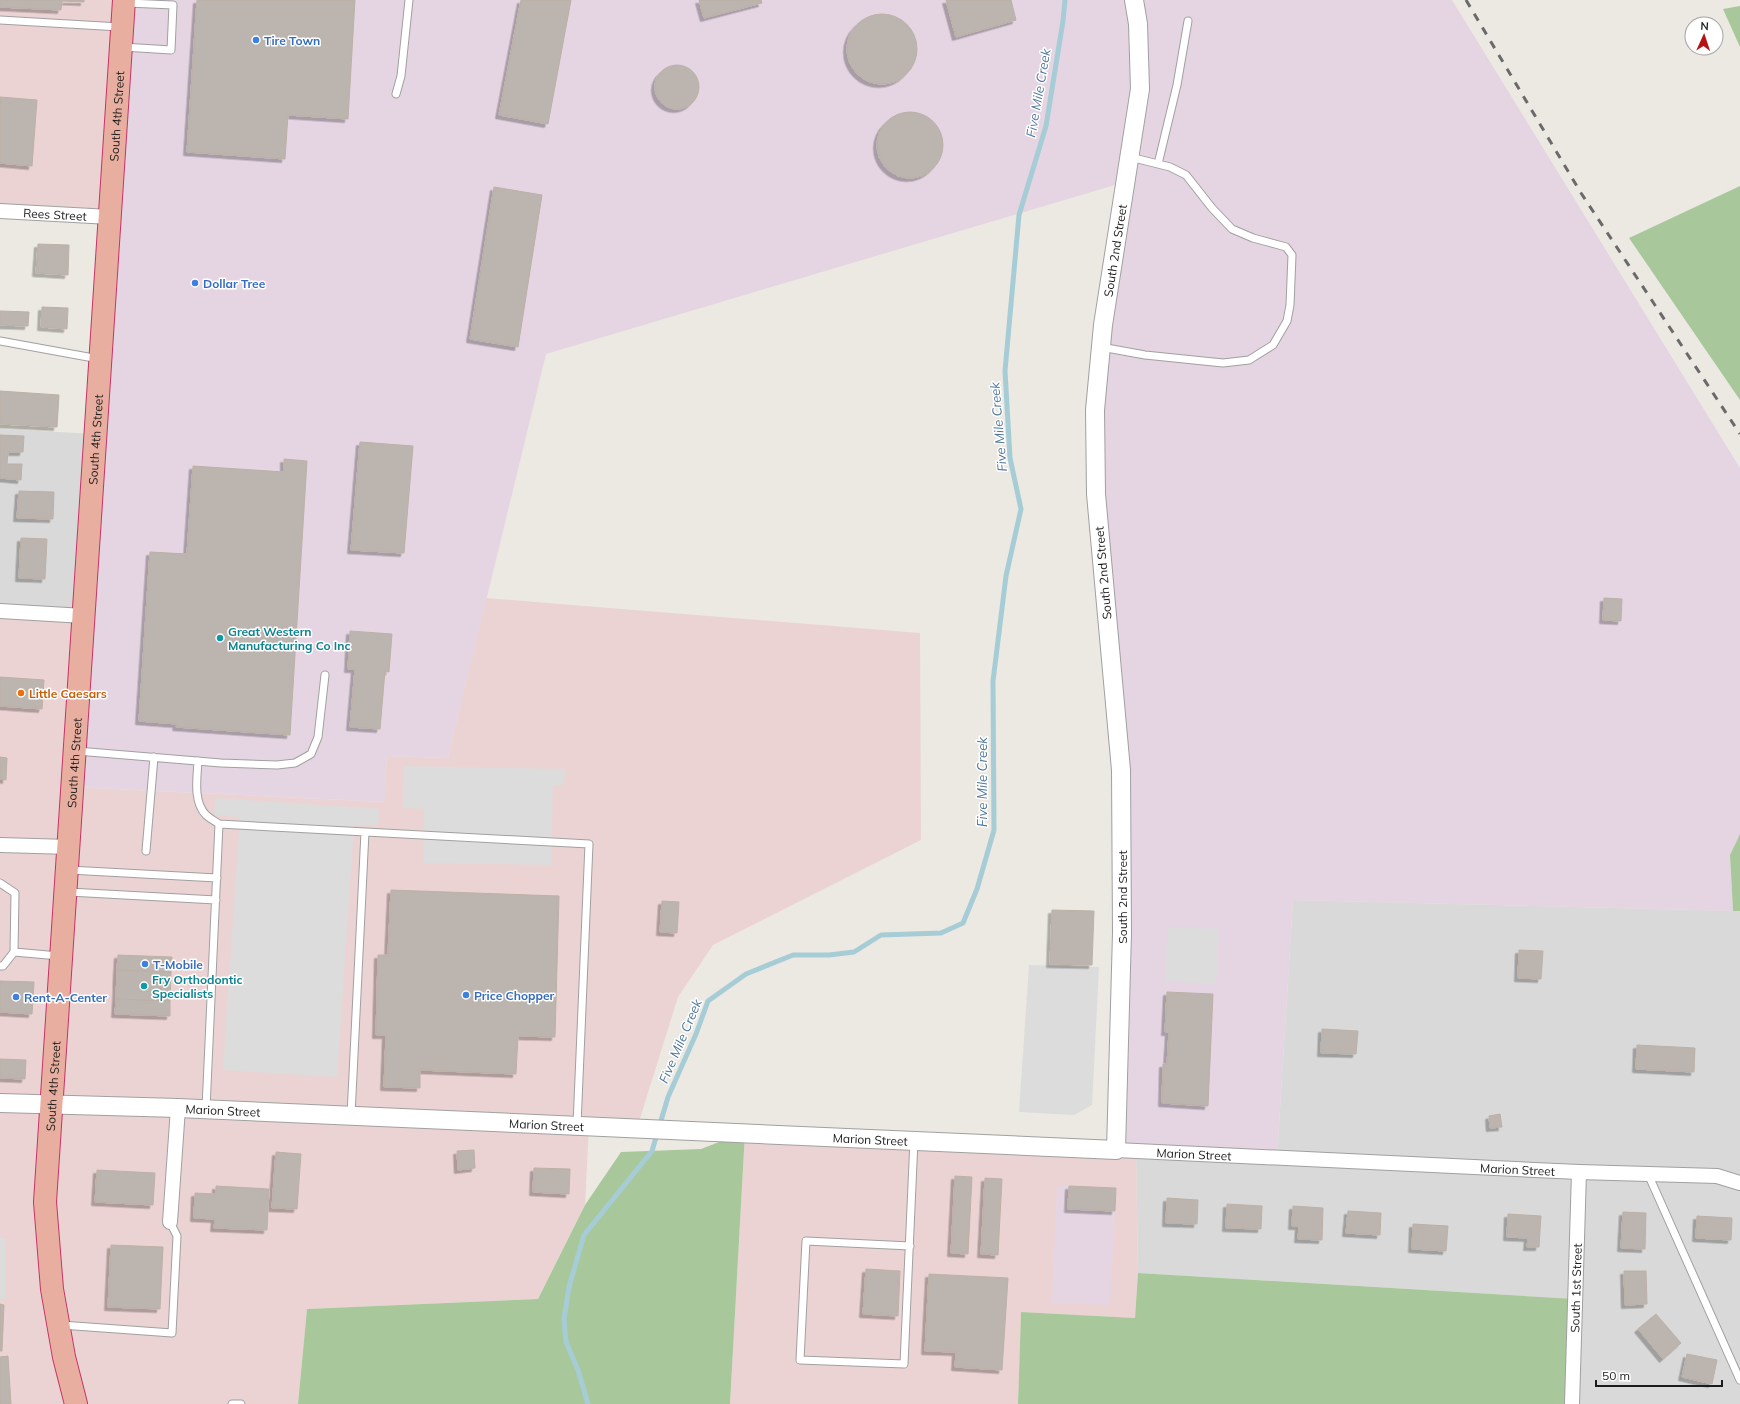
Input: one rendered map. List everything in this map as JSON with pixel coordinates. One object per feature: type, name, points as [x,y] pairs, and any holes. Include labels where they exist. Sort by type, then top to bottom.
[{"type":"highway","name":"South 4th Street","points":[[76,1404],[52,1289],[45,1202],[70,848],[124,1]]},
{"type":"street","name":"South 2nd Street","points":[[1116,1150],[1122,933],[1121,770],[1096,494],[1095,410],[1103,325],[1140,89],[1138,24],[1134,0]]},
{"type":"street","name":"Rees Street","points":[[0,212],[110,217]]},
{"type":"street","points":[[0,611],[84,616]]},
{"type":"street","points":[[0,845],[70,848]]},
{"type":"street","name":"Marion Street","points":[[0,1103],[350,1115],[1580,1172],[1717,1176],[1740,1183]]},
{"type":"street","points":[[170,1222],[178,1108]]},
{"type":"street","name":"South 1st Street","points":[[1572,1404],[1580,1172]]},
{"type":"lane","points":[[396,94],[401,76],[409,0]]},
{"type":"lane","points":[[0,20],[122,37],[171,50],[172,5],[124,1]]},
{"type":"lane","points":[[1158,164],[1177,85],[1188,21]]},
{"type":"lane","points":[[1101,347],[1145,355],[1223,363],[1250,360],[1273,345],[1287,321],[1290,305],[1292,255],[1286,247],[1253,238],[1232,229],[1186,175],[1170,167],[1129,157]]},
{"type":"lane","points":[[0,341],[101,360]]},
{"type":"lane","points":[[76,751],[198,761],[277,765],[295,762],[310,754],[318,737],[325,675]]},
{"type":"lane","points":[[146,851],[154,757]]},
{"type":"lane","points":[[198,761],[197,787],[199,802],[206,815],[219,824],[589,844],[577,1125]]},
{"type":"lane","points":[[206,1109],[219,824]]},
{"type":"lane","points":[[350,1115],[365,832]]},
{"type":"lane","points":[[68,870],[217,878]]},
{"type":"lane","points":[[0,883],[15,893],[14,952],[3,966],[0,966]]},
{"type":"lane","points":[[66,892],[216,900]]},
{"type":"lane","points":[[14,952],[62,956]]},
{"type":"lane","points":[[910,1246],[806,1241],[800,1360],[904,1364],[910,1246],[914,1140]]},
{"type":"lane","points":[[1648,1173],[1740,1380]]},
{"type":"lane","points":[[59,1325],[172,1333],[177,1236],[170,1222]]},
{"type":"lane","points":[[232,1404],[241,1404]]},
{"type":"shaded area","points":[[0,0],[124,0],[110,217],[0,211]]},
{"type":"shaded area","points":[[124,0],[1452,0],[1740,468],[1740,834],[1730,855],[1733,911],[1293,900],[1277,1157],[1116,1150],[1122,933],[1096,494],[1125,182],[546,354],[448,758],[387,756],[385,802],[73,787]]},
{"type":"shaded area","points":[[0,429],[96,434],[84,616],[0,611]]},
{"type":"shaded area","points":[[486,598],[920,633],[921,840],[713,945],[678,997],[637,1128],[589,1125],[585,1205],[538,1299],[307,1309],[298,1404],[0,1404],[0,611],[84,616],[74,787],[384,802],[387,756],[448,758]]},
{"type":"shaded area","points":[[404,766],[565,769],[564,785],[553,785],[551,865],[423,863],[424,809],[403,808]]},
{"type":"shaded area","points":[[215,798],[380,809],[378,826],[354,825],[337,1077],[223,1070],[240,817],[214,815]]},
{"type":"shaded area","points":[[1293,900],[1740,911],[1740,1404],[1572,1404],[1575,1299],[1138,1273],[1136,1151],[1277,1157]]},
{"type":"shaded area","points":[[1168,927],[1219,929],[1216,984],[1165,981]]},
{"type":"shaded area","points":[[1029,965],[1099,967],[1092,1105],[1074,1115],[1019,1112]]},
{"type":"shaded area","points":[[745,1132],[1136,1151],[1138,1273],[1135,1318],[1021,1312],[1018,1404],[730,1404]]},
{"type":"shaded area","points":[[1057,1186],[1069,1186],[1115,1211],[1110,1305],[1052,1303]]},
{"type":"shaded area","points":[[0,1238],[6,1239],[5,1299],[0,1299]]},
{"type":"green space","points":[[1740,6],[1740,47],[1723,9]]},
{"type":"green space","points":[[1740,186],[1740,400],[1629,238]]},
{"type":"green space","points":[[1740,834],[1740,911],[1733,911],[1730,855]]},
{"type":"green space","points":[[745,1132],[730,1404],[298,1404],[307,1309],[538,1299],[585,1205],[621,1152],[701,1149]]},
{"type":"green space","points":[[1138,1273],[1575,1299],[1572,1404],[1018,1404],[1021,1312],[1135,1318]]},
{"type":"building","points":[[0,0],[84,0],[84,2],[62,1],[61,10],[0,7]]},
{"type":"building","points":[[197,0],[355,0],[348,119],[288,115],[285,159],[187,152]]},
{"type":"building","points":[[521,0],[571,0],[548,124],[499,115]]},
{"type":"building","points":[[699,0],[761,0],[762,3],[704,18]]},
{"type":"building","points":[[946,0],[1011,0],[1016,20],[956,37]]},
{"type":"building","points":[[875,14],[889,14],[902,19],[912,29],[917,42],[917,56],[912,69],[902,79],[889,84],[875,84],[862,79],[852,69],[847,56],[847,42],[852,29],[862,19]]},
{"type":"building","points":[[673,65],[681,65],[693,71],[699,83],[699,91],[693,103],[681,109],[673,109],[661,103],[655,91],[655,83],[661,71]]},
{"type":"building","points":[[0,97],[37,100],[32,166],[0,163]]},
{"type":"building","points":[[904,112],[916,112],[928,117],[938,127],[943,139],[941,158],[928,173],[916,178],[904,178],[892,173],[882,163],[877,151],[877,139],[882,127],[892,117]]},
{"type":"building","points":[[494,187],[542,195],[518,347],[470,339]]},
{"type":"building","points":[[38,244],[69,245],[68,275],[36,273]]},
{"type":"building","points":[[42,307],[68,308],[67,329],[41,327]]},
{"type":"building","points":[[0,311],[29,312],[28,326],[0,325]]},
{"type":"building","points":[[0,391],[59,395],[57,427],[0,424]]},
{"type":"building","points":[[0,435],[24,436],[23,452],[8,452],[7,464],[22,464],[21,480],[0,478]]},
{"type":"building","points":[[360,442],[413,446],[404,553],[351,550]]},
{"type":"building","name":"Great Western Manufacturing Co Inc","points":[[284,459],[307,461],[290,735],[176,727],[177,724],[139,721],[150,552],[187,554],[193,466],[284,472]]},
{"type":"building","points":[[19,491],[54,492],[53,519],[17,518]]},
{"type":"building","points":[[21,538],[47,539],[45,579],[19,578]]},
{"type":"building","points":[[1604,598],[1622,599],[1621,621],[1603,620]]},
{"type":"building","points":[[350,631],[392,634],[389,672],[385,671],[380,729],[350,727],[355,669],[348,669]]},
{"type":"building","name":"Little Caesars","points":[[0,677],[44,680],[42,709],[0,706]]},
{"type":"building","points":[[0,757],[7,758],[6,780],[0,779]]},
{"type":"building","name":"Price Chopper","points":[[391,890],[559,896],[555,1037],[518,1036],[516,1074],[420,1070],[420,1088],[384,1087],[386,1035],[376,1035],[378,955],[388,955]]},
{"type":"building","points":[[662,901],[679,902],[677,933],[660,932]]},
{"type":"building","points":[[1052,910],[1094,911],[1092,965],[1050,964]]},
{"type":"building","points":[[1519,950],[1543,951],[1541,979],[1518,978]]},
{"type":"building","name":"T-Mobile","points":[[118,955],[172,957],[171,972],[117,970]]},
{"type":"building","name":"Fry Orthodontic Specialists","points":[[117,970],[171,972],[170,1001],[116,999]]},
{"type":"building","name":"Rent-A-Center","points":[[0,981],[34,982],[32,1014],[0,1012]]},
{"type":"building","points":[[1167,992],[1213,994],[1208,1106],[1162,1103],[1163,1064],[1167,1064],[1169,1032],[1165,1032]]},
{"type":"building","points":[[116,999],[170,1001],[170,1016],[115,1014]]},
{"type":"building","points":[[1322,1029],[1358,1031],[1356,1054],[1321,1053]]},
{"type":"building","points":[[1637,1045],[1695,1048],[1694,1072],[1636,1069]]},
{"type":"building","points":[[0,1059],[26,1060],[25,1079],[0,1078]]},
{"type":"building","points":[[1500,1114],[1502,1127],[1490,1128],[1489,1116]]},
{"type":"building","points":[[474,1150],[475,1168],[458,1170],[457,1151]]},
{"type":"building","points":[[276,1152],[301,1154],[297,1209],[272,1208]]},
{"type":"building","points":[[534,1168],[570,1169],[569,1194],[533,1192]]},
{"type":"building","points":[[97,1170],[155,1173],[153,1205],[95,1202]]},
{"type":"building","points":[[955,1176],[972,1177],[968,1254],[951,1253]]},
{"type":"building","points":[[985,1178],[1002,1179],[998,1255],[981,1254]]},
{"type":"building","points":[[216,1186],[269,1189],[267,1230],[214,1228],[215,1219],[194,1218],[195,1193],[216,1194]]},
{"type":"building","points":[[1069,1186],[1116,1188],[1115,1211],[1068,1209]]},
{"type":"building","points":[[1167,1198],[1198,1200],[1197,1224],[1166,1223]]},
{"type":"building","points":[[1227,1204],[1262,1206],[1261,1229],[1226,1228]]},
{"type":"building","points":[[1293,1206],[1323,1208],[1322,1240],[1298,1239],[1299,1226],[1292,1226]]},
{"type":"building","points":[[1348,1211],[1381,1213],[1380,1235],[1346,1233]]},
{"type":"building","points":[[1623,1212],[1646,1213],[1645,1249],[1621,1248]]},
{"type":"building","points":[[1508,1214],[1541,1216],[1539,1247],[1527,1247],[1528,1238],[1507,1237]]},
{"type":"building","points":[[1697,1216],[1732,1218],[1731,1240],[1696,1238]]},
{"type":"building","points":[[1413,1224],[1448,1226],[1446,1251],[1412,1249]]},
{"type":"building","points":[[111,1245],[163,1247],[160,1309],[108,1307]]},
{"type":"building","points":[[866,1269],[900,1271],[898,1316],[863,1314]]},
{"type":"building","points":[[1624,1271],[1646,1271],[1647,1304],[1625,1305]]},
{"type":"building","points":[[929,1274],[1008,1278],[1002,1370],[955,1367],[956,1352],[925,1351]]},
{"type":"building","points":[[0,1304],[4,1305],[2,1351],[0,1351]]},
{"type":"building","points":[[1656,1314],[1681,1343],[1663,1359],[1638,1329]]},
{"type":"building","points":[[1687,1354],[1717,1360],[1712,1384],[1682,1377]]},
{"type":"building","points":[[8,1356],[11,1404],[0,1404],[0,1357]]},
{"type":"waterway","name":"Five Mile Creek","points":[[588,1404],[578,1370],[566,1342],[564,1319],[569,1287],[584,1235],[652,1151],[668,1097],[696,1034],[708,1001],[746,974],[793,955],[829,955],[854,952],[881,935],[941,933],[963,923],[977,889],[994,830],[993,681],[1006,576],[1021,509],[1010,458],[1005,371],[1019,215],[1046,126],[1065,0]]},
{"type":"railway","points":[[1466,0],[1581,193],[1740,434]]},
{"type":"place","name":"Tire Town","points":[[256,40]]},
{"type":"place","name":"Dollar Tree","points":[[195,283]]},
{"type":"place","name":"Great Western Manufacturing Co Inc","points":[[220,638]]},
{"type":"place","name":"Little Caesars","points":[[21,693]]},
{"type":"place","name":"T-Mobile","points":[[145,964]]},
{"type":"place","name":"Fry Orthodontic Specialists","points":[[144,986]]},
{"type":"place","name":"Price Chopper","points":[[466,995]]},
{"type":"place","name":"Rent-A-Center","points":[[16,997]]}]
